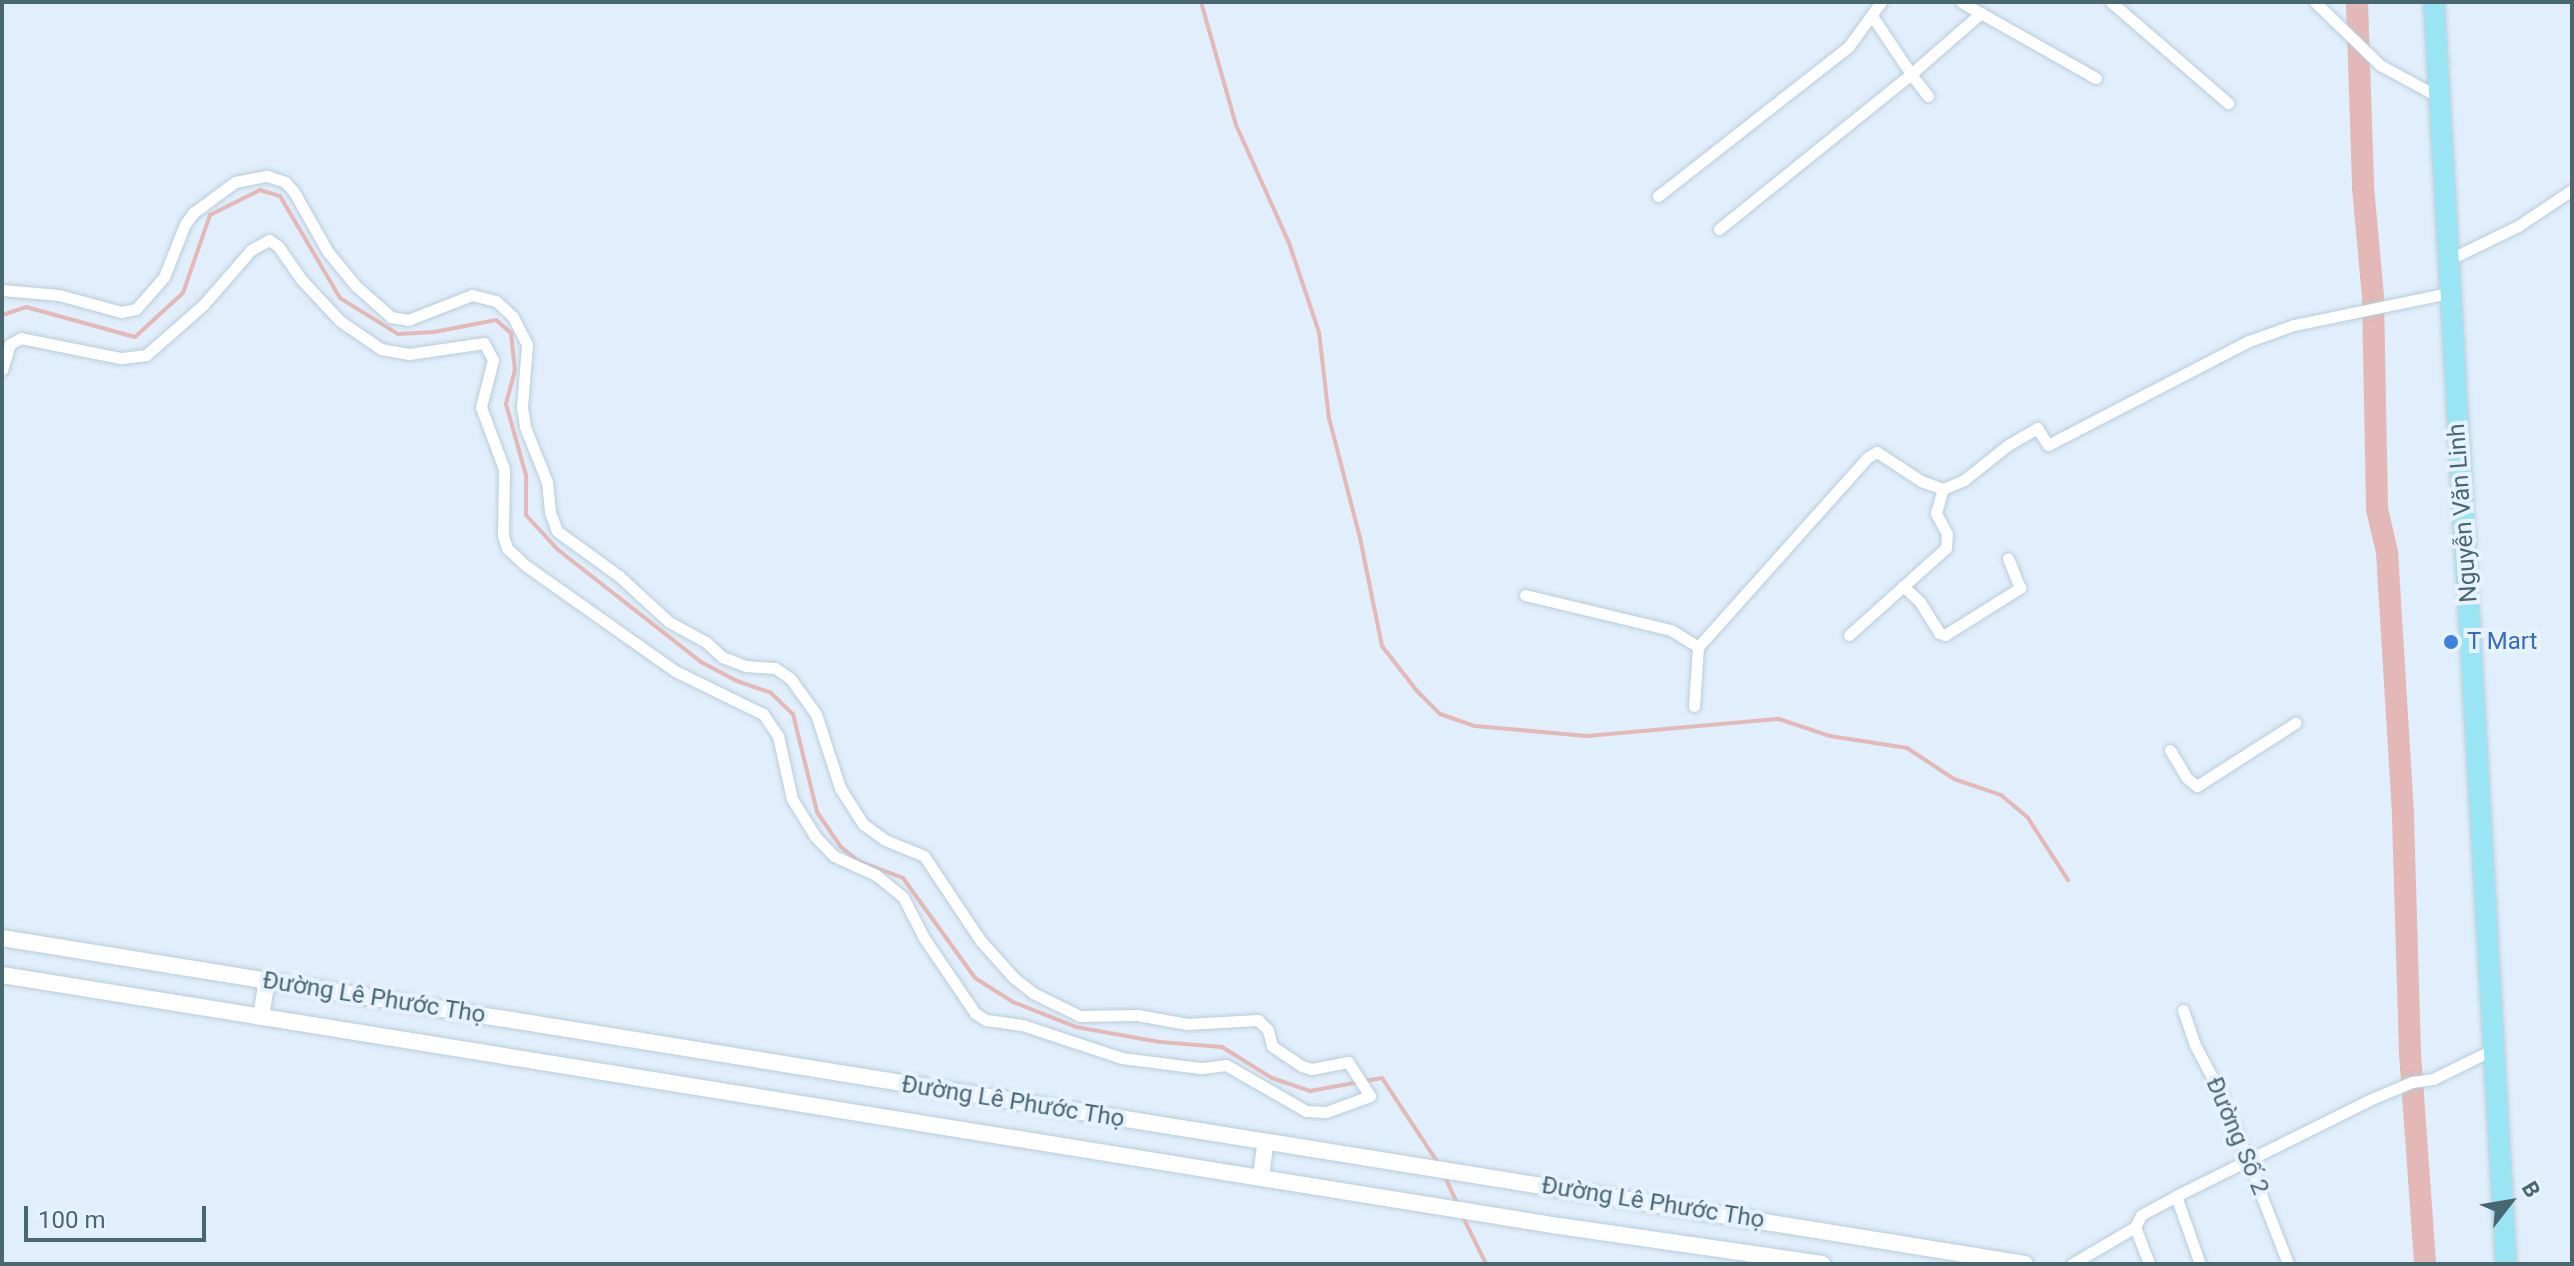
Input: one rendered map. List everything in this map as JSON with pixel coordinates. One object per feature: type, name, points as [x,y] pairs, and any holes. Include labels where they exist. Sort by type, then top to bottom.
[{"type":"highway","name":"Nguyễn Văn Linh","points":[[2434,2],[2506,1263]]},
{"type":"street","points":[[1658,196],[1849,46],[1881,2]]},
{"type":"street","points":[[1961,2],[2096,78]]},
{"type":"street","points":[[2111,2],[2228,103]]},
{"type":"street","points":[[2315,2],[2380,65],[2437,96]]},
{"type":"street","points":[[1719,229],[1911,74],[1981,13]]},
{"type":"street","points":[[1872,16],[1928,96]]},
{"type":"street","points":[[2,290],[59,295],[121,312],[136,309],[151,297],[164,277],[185,224],[193,213],[235,182],[267,176],[285,182],[294,192],[328,252],[356,286],[391,317],[408,320],[472,295],[496,301],[513,317],[527,345],[522,407],[525,427],[547,482],[550,512],[557,531],[619,576],[669,622],[706,642],[722,657],[745,666],[775,668],[790,678],[816,714],[840,788],[863,824],[885,840],[924,856],[980,940],[1014,978],[1033,993],[1080,1016],[1137,1015],[1187,1024],[1258,1020],[1268,1030],[1272,1046],[1292,1061],[1312,1069],[1348,1062],[1370,1096],[1340,1108],[1306,1111],[1226,1065],[1200,1068],[1122,1058],[1022,1025],[986,1020],[975,1013],[924,938],[903,897],[876,875],[834,856],[815,836],[792,799],[778,736],[763,714],[675,671],[526,566],[507,548],[503,536],[504,469],[481,407],[493,360],[484,343],[409,354],[381,349],[340,321],[301,279],[278,246],[269,240],[251,250],[203,305],[146,355],[120,358],[21,338],[10,344],[2,370]]},
{"type":"street","points":[[2447,260],[2518,226],[2572,190]]},
{"type":"street","points":[[1694,706],[1698,647],[1868,457],[1877,452],[1921,481],[1943,489],[1964,480],[2008,445],[2037,428],[2048,445],[2249,341],[2294,325],[2449,293]]},
{"type":"street","points":[[1849,635],[1946,548],[1947,534],[1936,513],[1943,489]]},
{"type":"street","points":[[1903,586],[1920,602],[1939,633],[1945,635],[2020,588],[2008,558]]},
{"type":"street","points":[[1525,595],[1671,630],[1698,647]]},
{"type":"street","points":[[2170,750],[2187,778],[2197,786],[2295,723]]},
{"type":"street","name":"Đường Lê Phước Thọ","points":[[2,938],[1265,1143],[1382,1158],[1987,1261],[2025,1264]]},
{"type":"street","name":"Đường Lê Phước Thọ","points":[[2,975],[1559,1226],[1822,1264]]},
{"type":"street","points":[[261,1017],[267,981]]},
{"type":"street","name":"Đường Số 2","points":[[2183,1010],[2195,1045],[2225,1102],[2248,1157],[2288,1264]]},
{"type":"street","points":[[2072,1264],[2135,1227],[2141,1215],[2248,1157],[2369,1100],[2412,1082],[2433,1079],[2494,1049]]},
{"type":"street","points":[[1261,1178],[1265,1143]]},
{"type":"street","points":[[2176,1196],[2200,1264]]},
{"type":"street","points":[[2135,1227],[2149,1264]]},
{"type":"waterway","points":[[1201,2],[1236,125],[1289,243],[1319,332],[1329,418],[1360,538],[1382,646],[1417,691],[1440,714],[1475,726],[1587,736],[1779,719],[1830,736],[1907,748],[1954,779],[2001,795],[2028,818],[2068,880]]},
{"type":"waterway","points":[[2357,2],[2363,187],[2373,297],[2377,509],[2387,552],[2403,817],[2410,1053],[2425,1264]]},
{"type":"waterway","points":[[2,315],[26,307],[135,337],[183,293],[210,215],[260,190],[280,196],[340,298],[398,334],[434,332],[496,320],[511,333],[515,370],[506,404],[526,475],[526,515],[557,549],[701,662],[737,681],[771,693],[793,714],[817,812],[841,847],[858,861],[903,878],[975,978],[1013,1002],[1076,1027],[1160,1042],[1222,1047],[1272,1078],[1310,1091],[1382,1078],[1438,1163]]},
{"type":"waterway","points":[[1444,1175],[1457,1203]]},
{"type":"waterway","points":[[1462,1215],[1486,1264]]},
{"type":"place","name":"T Mart","points":[[2451,642]]}]
